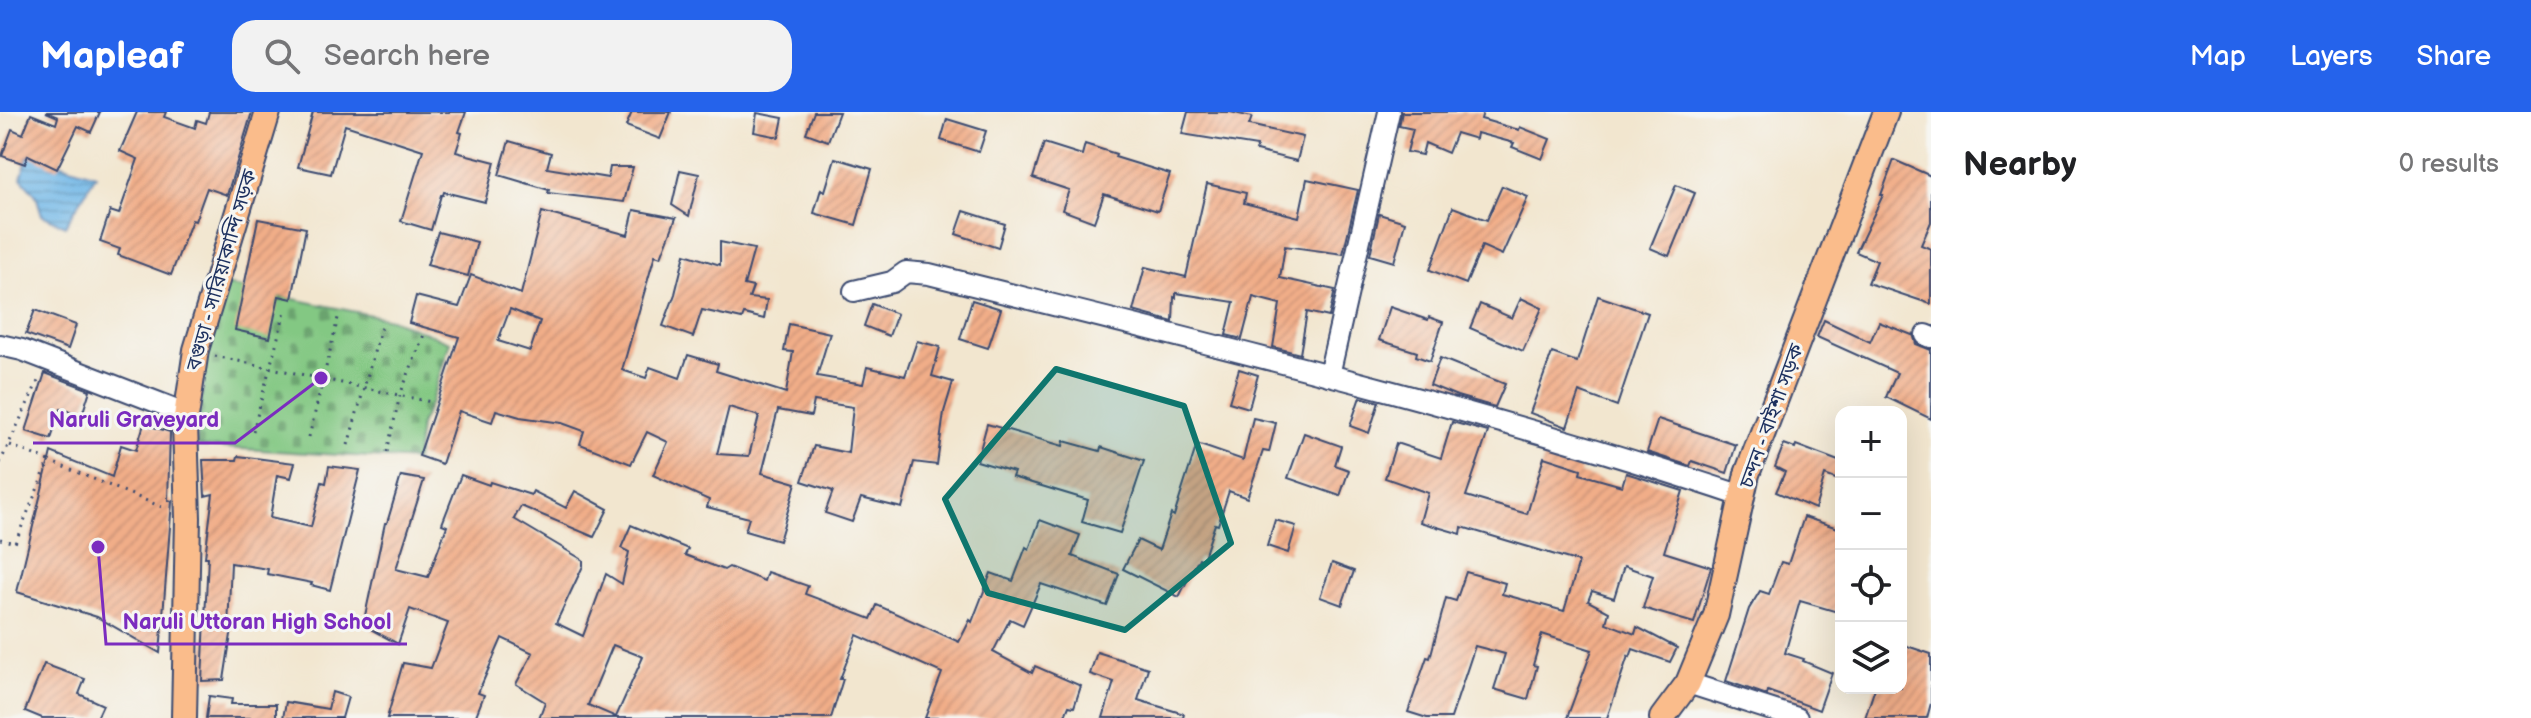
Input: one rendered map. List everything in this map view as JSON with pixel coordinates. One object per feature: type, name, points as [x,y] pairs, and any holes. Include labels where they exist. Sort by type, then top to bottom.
[{"type":"main road","name":"বগুড়া - সারিয়াকান্দি সড়ক","points":[[184,718],[188,518],[185,413],[196,350],[268,112]]},
{"type":"main road","name":"চন্দন - বাইশা সড়ক","points":[[1662,718],[1688,683],[1716,615],[1747,474],[1886,112]]},
{"type":"street","points":[[1329,375],[1389,112]]},
{"type":"street","points":[[854,291],[892,282],[906,272],[929,274],[1329,375],[1640,462],[1742,496]]},
{"type":"street","points":[[0,345],[22,350],[185,413]]},
{"type":"street","points":[[1688,683],[1797,718]]},
{"type":"path","points":[[253,431],[285,311]]},
{"type":"path","points":[[309,437],[339,314]]},
{"type":"path","points":[[348,445],[382,324]]},
{"type":"path","points":[[387,452],[400,395],[425,332]]},
{"type":"path","points":[[196,350],[207,355],[431,402]]},
{"type":"path","points":[[0,463],[47,361]]},
{"type":"path","points":[[10,445],[188,518]]},
{"type":"path","points":[[0,539],[15,543],[49,461]]},
{"type":"highlighted area","points":[[1056,369],[1184,406],[1231,543],[1125,630],[988,593],[945,499]]},
{"type":"green space","points":[[226,285],[390,319],[450,342],[431,402],[420,425],[416,460],[196,446],[207,355]]},
{"type":"water","points":[[29,154],[96,175],[65,226],[42,215],[36,195],[21,178]]},
{"type":"building","points":[[46,112],[100,112],[91,132],[78,126],[57,169],[28,155],[25,164],[2,156],[12,129],[23,134],[31,114],[56,124],[58,117]]},
{"type":"building","points":[[137,112],[166,112],[164,117],[195,128],[197,120],[206,123],[209,112],[252,112],[227,195],[207,188],[171,275],[118,255],[120,249],[100,242],[110,211],[119,214],[138,159],[120,151]]},
{"type":"building","points":[[313,112],[466,112],[456,152],[495,162],[485,202],[444,192],[431,230],[401,221],[423,150],[345,125],[331,174],[298,167]]},
{"type":"building","points":[[632,112],[671,112],[660,139],[626,126]]},
{"type":"building","points":[[814,112],[839,112],[828,141],[806,133]]},
{"type":"building","points":[[1188,112],[1230,112],[1252,117],[1249,125],[1303,137],[1297,161],[1256,151],[1257,146],[1182,134]]},
{"type":"building","points":[[1402,112],[1483,112],[1481,119],[1519,130],[1520,127],[1550,139],[1542,159],[1512,147],[1514,143],[1477,133],[1476,139],[1456,133],[1448,153],[1425,143],[1422,155],[1407,152],[1413,129],[1399,126]]},
{"type":"building","points":[[757,113],[783,118],[779,137],[754,132]]},
{"type":"building","points":[[947,119],[986,131],[979,152],[941,140]]},
{"type":"building","points":[[509,141],[551,153],[547,168],[608,178],[610,167],[633,167],[624,202],[548,193],[549,190],[499,175]]},
{"type":"building","points":[[1044,143],[1082,155],[1085,144],[1170,174],[1158,211],[1104,194],[1094,222],[1062,210],[1069,190],[1033,178]]},
{"type":"building","points":[[835,158],[872,169],[856,225],[814,213],[821,189],[825,191]]},
{"type":"building","points":[[1894,160],[1931,176],[1931,222],[1921,245],[1931,249],[1931,304],[1868,283],[1877,261],[1856,252],[1883,195]]},
{"type":"building","points":[[680,170],[699,174],[689,216],[672,205]]},
{"type":"building","points":[[1307,179],[1358,190],[1343,254],[1285,246],[1280,278],[1335,290],[1329,317],[1307,312],[1300,354],[1273,347],[1280,304],[1253,297],[1242,339],[1226,335],[1234,302],[1176,293],[1173,322],[1133,311],[1145,267],[1186,277],[1207,184],[1246,193],[1244,203],[1299,217]]},
{"type":"building","points":[[1676,185],[1695,193],[1669,256],[1650,248]]},
{"type":"building","points":[[1502,186],[1528,197],[1502,255],[1482,246],[1466,284],[1430,270],[1453,207],[1487,220]]},
{"type":"building","points":[[634,210],[676,218],[661,257],[655,255],[622,370],[646,378],[650,367],[680,378],[688,355],[718,364],[716,371],[786,393],[793,352],[784,351],[789,324],[830,333],[817,376],[863,384],[867,367],[905,376],[917,341],[940,347],[932,376],[953,382],[944,412],[937,465],[914,462],[902,508],[861,498],[852,522],[825,513],[833,491],[802,481],[814,446],[848,453],[853,407],[814,401],[811,416],[778,410],[762,473],[796,483],[779,541],[745,531],[749,518],[707,507],[709,500],[653,475],[668,442],[647,432],[631,464],[580,444],[584,431],[562,423],[496,410],[492,422],[459,411],[442,464],[419,456],[459,337],[409,323],[416,296],[459,307],[471,275],[521,294],[542,212],[628,235]],"holes":[[[510,309],[540,321],[530,351],[498,341]],[[729,407],[759,416],[749,456],[717,454]]]},
{"type":"building","points":[[964,211],[1005,224],[998,248],[956,234]]},
{"type":"building","points":[[1379,214],[1405,222],[1394,262],[1370,255]]},
{"type":"building","points":[[258,219],[306,228],[292,299],[279,296],[270,338],[235,330]]},
{"type":"building","points":[[438,232],[477,242],[468,276],[427,265]]},
{"type":"building","points":[[720,242],[754,249],[744,285],[753,287],[749,298],[767,300],[764,319],[744,314],[742,319],[702,310],[693,337],[663,326],[685,254],[720,265]]},
{"type":"building","points":[[1598,296],[1648,313],[1617,406],[1579,392],[1567,427],[1530,413],[1552,353],[1577,362]]},
{"type":"building","points":[[1521,298],[1542,308],[1523,351],[1470,328],[1480,304],[1512,318]]},
{"type":"building","points":[[972,300],[1001,309],[988,348],[960,339]]},
{"type":"building","points":[[872,304],[897,314],[889,336],[864,326]]},
{"type":"building","points":[[1390,307],[1443,322],[1430,361],[1416,356],[1417,352],[1379,340]]},
{"type":"building","points":[[35,310],[76,325],[68,349],[26,334]]},
{"type":"building","points":[[1824,320],[1870,342],[1879,322],[1913,334],[1916,344],[1931,350],[1931,419],[1886,397],[1897,373],[1817,337]]},
{"type":"building","points":[[1440,358],[1505,384],[1495,407],[1430,385]]},
{"type":"building","points":[[1239,369],[1258,375],[1249,408],[1229,402]]},
{"type":"building","points":[[45,373],[90,390],[82,415],[61,409],[51,439],[26,431]]},
{"type":"building","points":[[1360,397],[1379,402],[1369,433],[1350,426]]},
{"type":"building","points":[[1253,418],[1276,423],[1269,452],[1263,451],[1247,498],[1229,491],[1203,560],[1199,558],[1179,597],[1123,569],[1138,540],[1159,550],[1171,514],[1174,516],[1197,444],[1243,460]]},
{"type":"building","points":[[1658,419],[1736,445],[1727,473],[1692,461],[1690,466],[1647,452]]},
{"type":"building","points":[[1452,422],[1488,432],[1466,496],[1527,514],[1544,457],[1581,469],[1580,474],[1622,486],[1626,473],[1683,491],[1664,552],[1711,567],[1694,623],[1643,608],[1653,576],[1624,566],[1614,598],[1592,591],[1588,601],[1609,612],[1606,623],[1635,634],[1637,627],[1677,648],[1670,662],[1633,649],[1607,718],[1567,718],[1592,650],[1542,634],[1528,699],[1494,689],[1505,654],[1475,646],[1451,718],[1427,718],[1408,712],[1427,657],[1430,658],[1446,598],[1456,601],[1466,572],[1505,583],[1502,594],[1564,611],[1579,562],[1462,527],[1461,534],[1420,522],[1428,493],[1385,478],[1396,443],[1441,458]]},
{"type":"building","points":[[144,424],[170,432],[168,500],[172,501],[160,653],[97,617],[17,592],[51,452],[112,477],[121,445],[136,450]]},
{"type":"building","points":[[987,424],[1063,446],[1064,441],[1100,451],[1101,447],[1144,461],[1120,533],[1082,522],[1088,500],[1012,477],[1014,472],[977,461]]},
{"type":"building","points":[[1304,433],[1341,446],[1335,465],[1349,470],[1340,496],[1288,478]]},
{"type":"building","points":[[1784,444],[1795,448],[1796,445],[1835,460],[1835,479],[1825,475],[1815,509],[1776,492],[1785,472],[1775,467]]},
{"type":"building","points":[[238,456],[295,463],[291,478],[277,475],[270,518],[311,527],[329,466],[360,470],[330,590],[267,574],[268,569],[231,563],[228,628],[232,628],[224,680],[202,681],[208,557],[205,557],[213,494],[205,496],[203,460],[237,460]]},
{"type":"building","points":[[461,475],[531,495],[533,491],[566,508],[575,491],[608,509],[594,537],[521,506],[514,519],[583,560],[556,623],[583,636],[606,574],[622,584],[629,552],[621,548],[631,525],[688,549],[685,555],[724,570],[729,567],[764,581],[767,572],[808,586],[805,594],[871,619],[877,605],[959,642],[970,620],[972,622],[991,573],[1013,581],[1040,520],[1080,535],[1072,556],[1119,574],[1107,606],[1041,584],[1023,625],[1010,619],[993,652],[1032,673],[1035,666],[1081,686],[1074,707],[1069,706],[1064,718],[925,718],[942,673],[857,635],[840,679],[843,679],[831,718],[539,718],[545,702],[516,684],[533,653],[502,638],[478,693],[484,695],[475,718],[387,718],[403,663],[431,668],[448,623],[410,609],[398,644],[363,625],[385,523],[401,476],[424,480],[396,569],[428,577],[447,526],[442,524]],"holes":[[[613,645],[643,657],[616,717],[588,705]]]},
{"type":"building","points":[[1804,517],[1835,527],[1835,611],[1800,601],[1785,653],[1832,673],[1819,710],[1768,691],[1767,695],[1726,681],[1749,609],[1760,591],[1769,594],[1781,562],[1788,564]]},
{"type":"building","points":[[1275,520],[1296,526],[1288,553],[1267,546]]},
{"type":"building","points":[[1332,563],[1354,571],[1342,605],[1320,597]]},
{"type":"building","points":[[1907,646],[1931,654],[1931,703],[1927,718],[1865,718],[1873,694],[1907,694]]},
{"type":"building","points":[[1097,652],[1148,668],[1138,700],[1184,714],[1183,718],[1103,718],[1114,682],[1090,674]]},
{"type":"building","points":[[44,664],[85,679],[79,694],[103,705],[97,718],[42,718],[25,711]]},
{"type":"building","points":[[332,692],[348,697],[342,718],[283,718],[286,702],[328,709]]},
{"type":"building","points":[[209,696],[232,699],[231,704],[276,704],[276,718],[206,718]]},
{"type":"place","name":"Naruli Graveyard","points":[[321,378]]},
{"type":"place","name":"Naruli Uttoran High School","points":[[98,547]]}]
